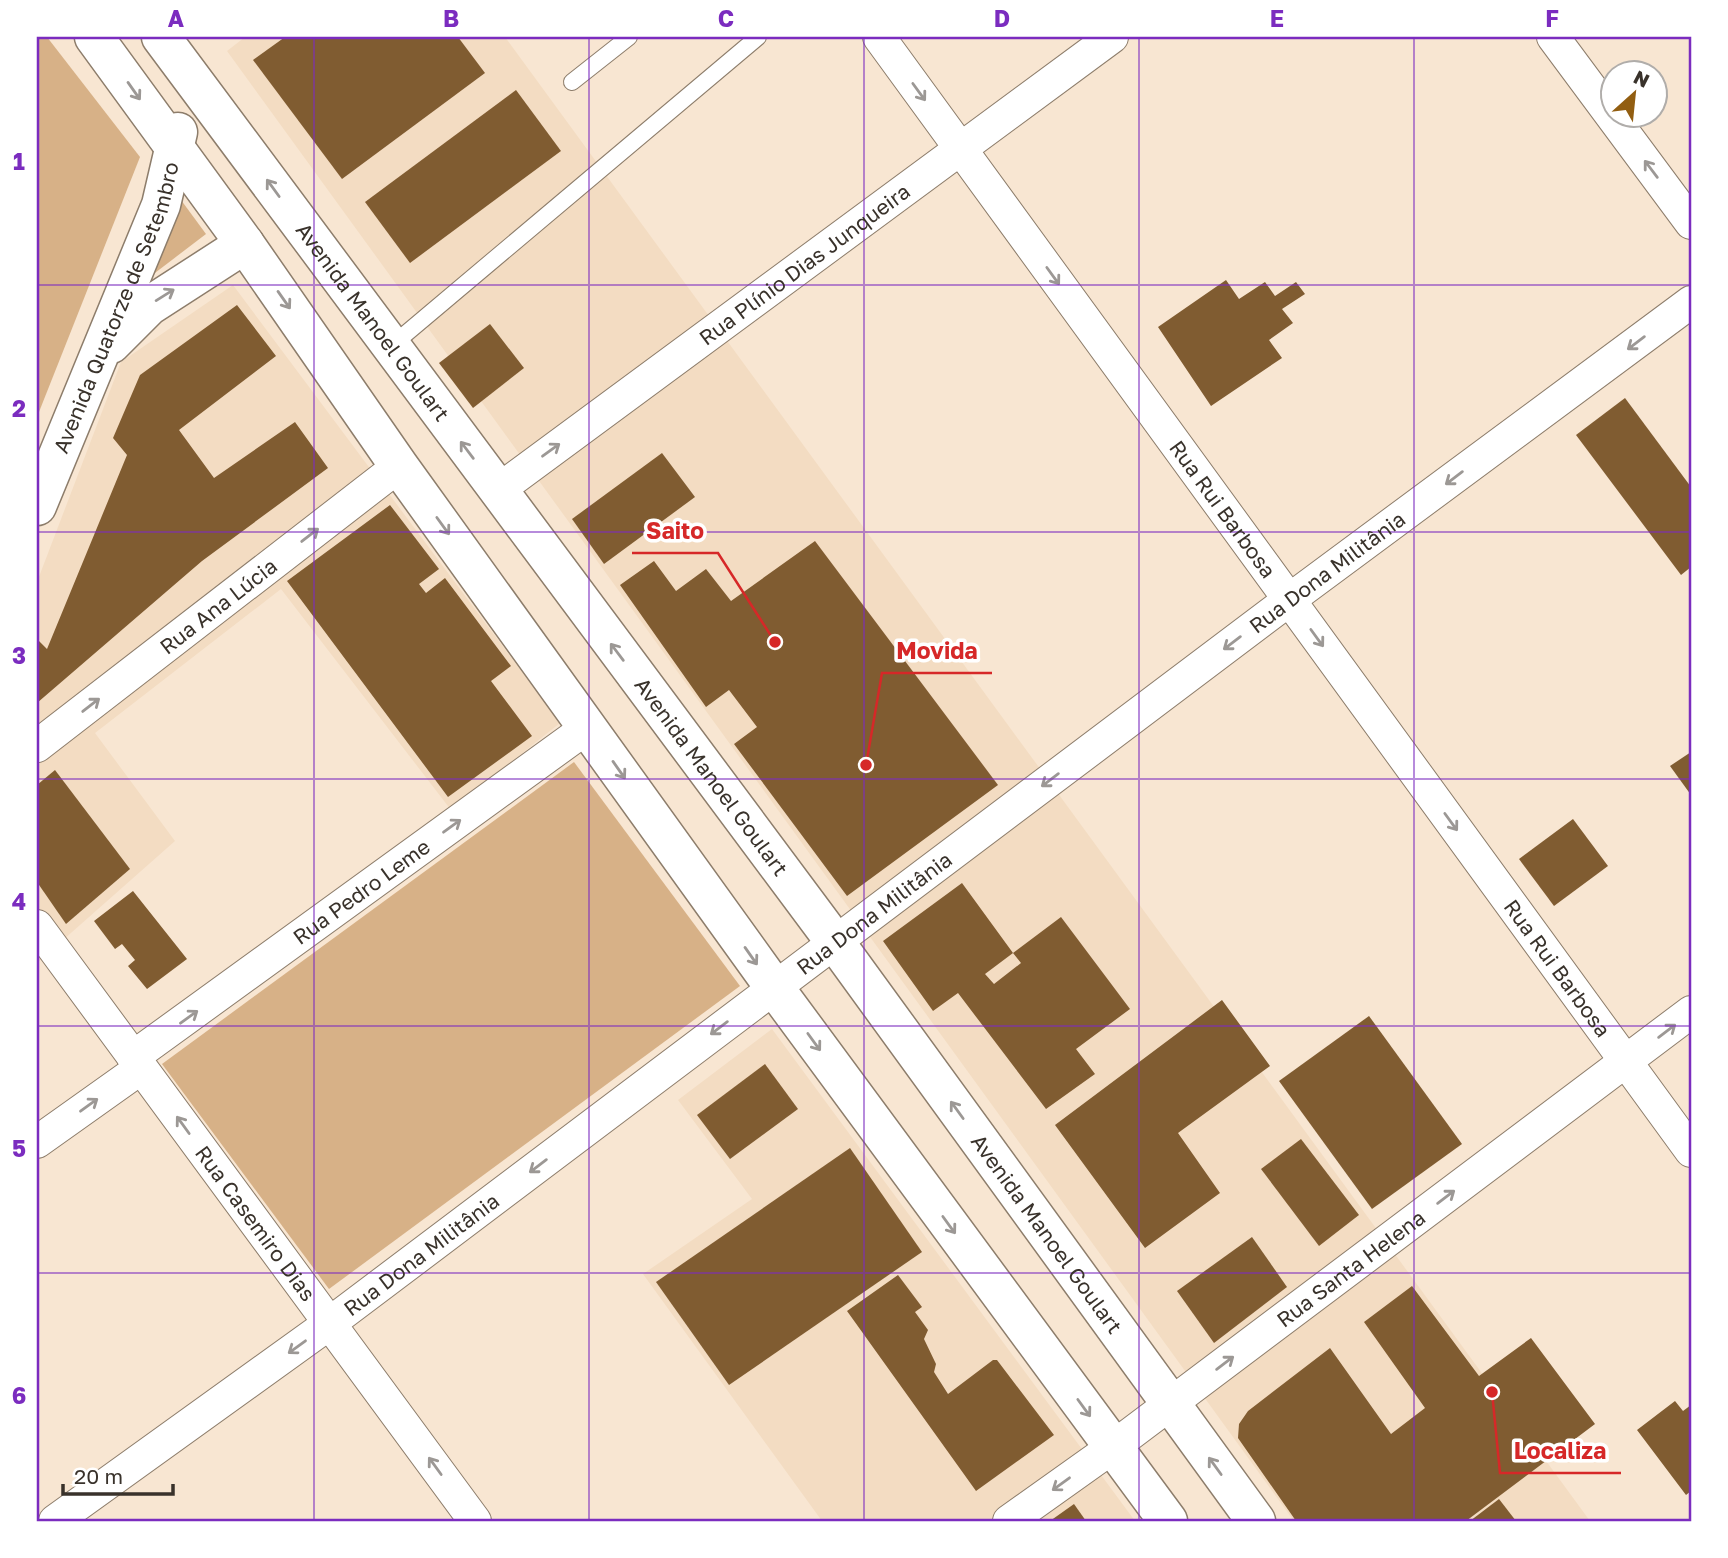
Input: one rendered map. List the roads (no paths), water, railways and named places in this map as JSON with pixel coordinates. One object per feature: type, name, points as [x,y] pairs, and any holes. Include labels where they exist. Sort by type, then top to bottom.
[{"type":"main road","points":[[94,37],[245,244],[399,466],[774,987],[1168,1521]]},
{"type":"main road","name":"Avenida Manoel Goulart","points":[[164,38],[496,491],[835,942],[1255,1521]]},
{"type":"main road","name":"Avenida Quatorze de Setembro","points":[[37,506],[161,205],[189,75]]},
{"type":"main road","points":[[98,358],[149,306],[245,244]]},
{"type":"street","name":"Rua Rui Barbosa","points":[[879,37],[1691,1151]]},
{"type":"street","name":"Rua Plínio Dias Junqueira","points":[[496,491],[1112,37]]},
{"type":"street","points":[[1553,37],[1691,223]]},
{"type":"street","name":"Rua Dona Militânia","points":[[55,1521],[330,1323],[1289,600],[1691,302]]},
{"type":"street","name":"Rua Ana Lúcia","points":[[37,746],[399,466]]},
{"type":"street","name":"Rua Pedro Leme","points":[[37,1142],[137,1063],[588,727]]},
{"type":"street","name":"Rua Casemiro Dias","points":[[37,926],[475,1521]]},
{"type":"street","name":"Rua Santa Helena","points":[[1009,1521],[1113,1447],[1691,1012]]},
{"type":"lane","points":[[572,82],[629,37]]},
{"type":"lane","points":[[390,347],[758,37]]},
{"type":"place","name":"Saito","points":[[775,642]]},
{"type":"place","name":"Movida","points":[[866,765]]},
{"type":"place","name":"Localiza","points":[[1492,1392]]}]
